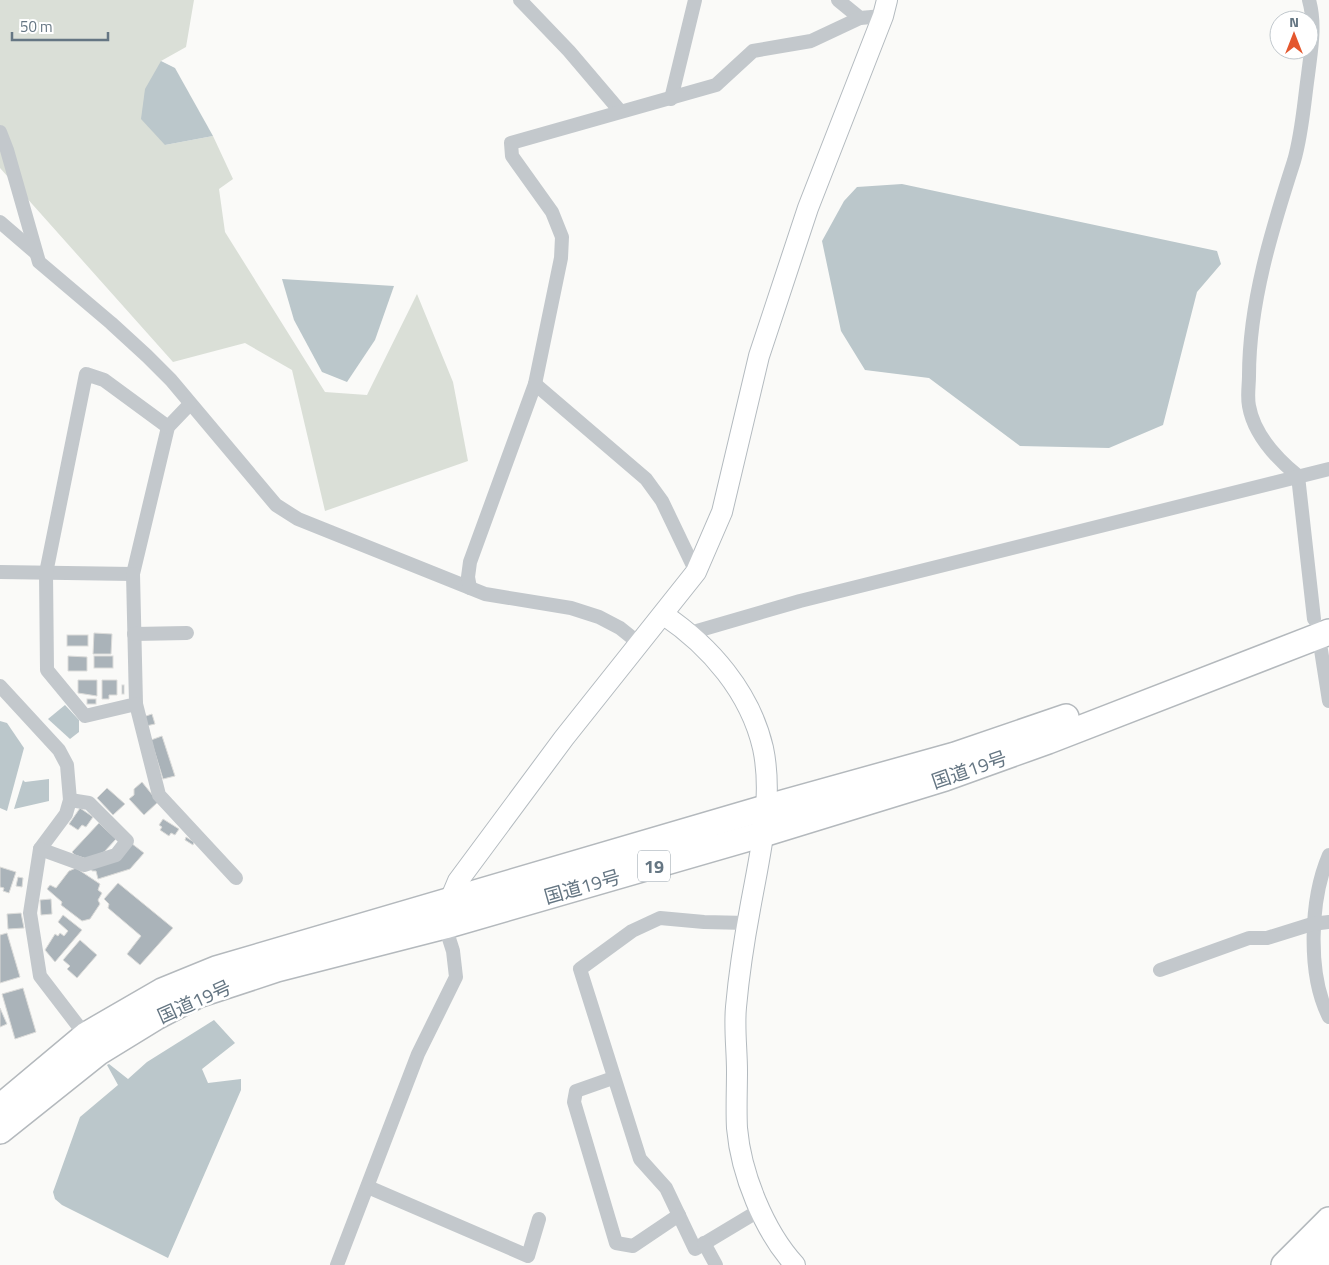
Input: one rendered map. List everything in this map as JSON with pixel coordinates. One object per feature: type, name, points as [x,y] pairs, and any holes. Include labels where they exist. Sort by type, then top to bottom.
[{"type":"highway","name":"国道19号","points":[[0,1131],[92,1043],[140,1002],[194,977],[248,959],[981,746],[1321,626]]},
{"type":"highway","name":"国道19号","points":[[0,1107],[92,1043],[198,995],[277,969],[445,926],[763,834],[945,778],[1048,741],[1321,626]]},
{"type":"highway","points":[[1284,1265],[1329,1220]]},
{"type":"highway","points":[[1311,1265],[1329,1247]]},
{"type":"street","points":[[520,0],[569,51],[620,110]]},
{"type":"street","points":[[671,99],[696,0]]},
{"type":"street","points":[[838,0],[860,18]]},
{"type":"street","points":[[1309,0],[1312,11],[1313,34],[1303,116],[1293,164],[1261,277],[1249,351],[1249,406],[1258,431],[1275,458],[1298,476],[1321,626],[1320,650],[1329,700]]},
{"type":"street","points":[[470,588],[468,577],[470,562],[536,384],[561,258],[562,237],[552,212],[512,156],[511,143],[620,110],[671,99],[716,85],[753,51],[811,41],[885,8]]},
{"type":"street","points":[[450,900],[458,881],[564,738],[664,615],[696,572],[722,512],[759,356],[805,217],[885,8]]},
{"type":"street","points":[[0,132],[7,150],[39,262],[112,322],[147,356],[276,505],[298,519],[486,594],[571,608],[598,617],[620,628],[640,644]]},
{"type":"street","points":[[0,222],[36,253]]},
{"type":"street","points":[[136,704],[85,716],[47,670],[46,573],[86,374],[104,380],[168,427]]},
{"type":"street","points":[[536,384],[646,480],[662,501],[696,572]]},
{"type":"street","points":[[190,404],[168,427],[133,574],[136,704],[159,795],[236,878]]},
{"type":"street","points":[[690,633],[800,601],[1329,469]]},
{"type":"street","points":[[0,572],[133,574]]},
{"type":"street","points":[[664,615],[690,633],[732,680],[751,712],[763,750],[765,808],[763,834],[747,923],[736,1008],[737,1129],[749,1186],[760,1210],[787,1256],[795,1265]]},
{"type":"street","points":[[134,634],[186,633]]},
{"type":"street","points":[[0,686],[59,750],[67,765],[70,800],[66,814],[40,849],[30,913],[40,976],[92,1043]]},
{"type":"street","points":[[40,849],[84,865],[116,855],[127,841],[89,803],[70,800]]},
{"type":"street","points":[[1329,855],[1312,924],[1320,1000],[1329,1017]]},
{"type":"street","points":[[747,923],[660,918],[632,932],[580,969],[640,1160],[666,1188],[695,1249],[760,1210]]},
{"type":"street","points":[[1160,970],[1249,938],[1266,938],[1312,924],[1329,922]]},
{"type":"street","points":[[337,1265],[418,1054],[456,977],[453,951],[445,926]]},
{"type":"street","points":[[613,1078],[576,1091],[574,1102],[616,1243],[633,1246],[679,1215]]},
{"type":"street","points":[[368,1187],[528,1256],[539,1219]]},
{"type":"street","points":[[704,1243],[716,1265]]},
{"type":"shaded area","points":[[0,0],[194,0],[186,47],[161,61],[165,145],[213,136],[233,179],[219,189],[225,232],[325,392],[367,395],[417,294],[453,382],[468,461],[325,511],[292,370],[245,343],[173,362],[0,168]]},
{"type":"shaded area","points":[[161,61],[175,68],[213,136],[165,145],[141,119],[145,89]]},
{"type":"shaded area","points":[[902,184],[1217,251],[1221,264],[1197,292],[1163,425],[1109,448],[1020,446],[929,378],[865,370],[841,331],[822,241],[844,201],[857,187]]},
{"type":"shaded area","points":[[282,279],[394,286],[375,340],[347,382],[322,372],[294,320]]},
{"type":"shaded area","points":[[65,705],[79,720],[79,732],[70,739],[48,719]]},
{"type":"shaded area","points":[[0,721],[7,723],[24,748],[7,811],[0,808]]},
{"type":"shaded area","points":[[49,779],[49,801],[14,809],[23,780],[25,782]]},
{"type":"shaded area","points":[[214,1020],[235,1043],[202,1069],[208,1083],[241,1079],[241,1090],[168,1258],[62,1205],[55,1199],[53,1192],[80,1117],[118,1085],[107,1065],[109,1064],[128,1079],[147,1062]]},
{"type":"building","points":[[94,633],[112,634],[111,654],[93,654]]},
{"type":"building","points":[[67,635],[88,635],[88,646],[67,646]]},
{"type":"building","points":[[68,656],[87,657],[87,671],[68,671]]},
{"type":"building","points":[[94,656],[113,656],[113,668],[94,668]]},
{"type":"building","points":[[78,680],[97,680],[97,696],[78,693]]},
{"type":"building","points":[[102,680],[117,680],[117,695],[109,695],[109,699],[102,699]]},
{"type":"building","points":[[122,685],[124,685],[124,694],[122,694]]},
{"type":"building","points":[[87,699],[96,699],[96,704],[87,704]]},
{"type":"building","points":[[152,714],[155,724],[146,726],[143,717]]},
{"type":"building","points":[[162,736],[175,776],[163,779],[151,740]]},
{"type":"building","points":[[142,782],[158,802],[144,815],[129,799],[134,795],[134,789]]},
{"type":"building","points":[[107,788],[125,804],[113,815],[97,798]]},
{"type":"building","points":[[80,808],[93,817],[86,827],[82,825],[78,830],[69,824]]},
{"type":"building","points":[[163,819],[179,829],[175,835],[171,833],[169,836],[160,830],[162,827],[159,825]]},
{"type":"building","points":[[99,823],[116,839],[104,852],[87,859],[75,855],[72,852]]},
{"type":"building","points":[[186,837],[194,842],[193,845],[185,840]]},
{"type":"building","points":[[131,843],[144,853],[130,869],[98,879],[96,871],[92,871],[91,867]]},
{"type":"building","points":[[0,867],[16,872],[9,893],[3,891],[4,888],[0,887]]},
{"type":"building","points":[[76,868],[100,884],[98,890],[102,893],[98,900],[100,904],[90,919],[82,921],[61,905],[62,902],[47,889],[50,885],[56,888],[69,871]]},
{"type":"building","points":[[18,877],[23,878],[22,887],[16,886]]},
{"type":"building","points":[[118,883],[173,928],[140,965],[127,954],[141,936],[108,908],[109,904],[104,899]]},
{"type":"building","points":[[51,899],[52,914],[41,915],[40,900]]},
{"type":"building","points":[[21,913],[24,928],[8,929],[7,914]]},
{"type":"building","points":[[63,915],[82,930],[55,962],[45,950],[55,934],[58,936],[60,933],[64,936],[68,931],[58,922]]},
{"type":"building","points":[[7,933],[20,977],[0,983],[0,935]]},
{"type":"building","points":[[80,940],[97,955],[77,978],[67,969],[70,966],[63,960]]},
{"type":"building","points":[[23,988],[36,1032],[15,1039],[2,994]]},
{"type":"building","points":[[0,1008],[7,1024],[0,1027]]}]
